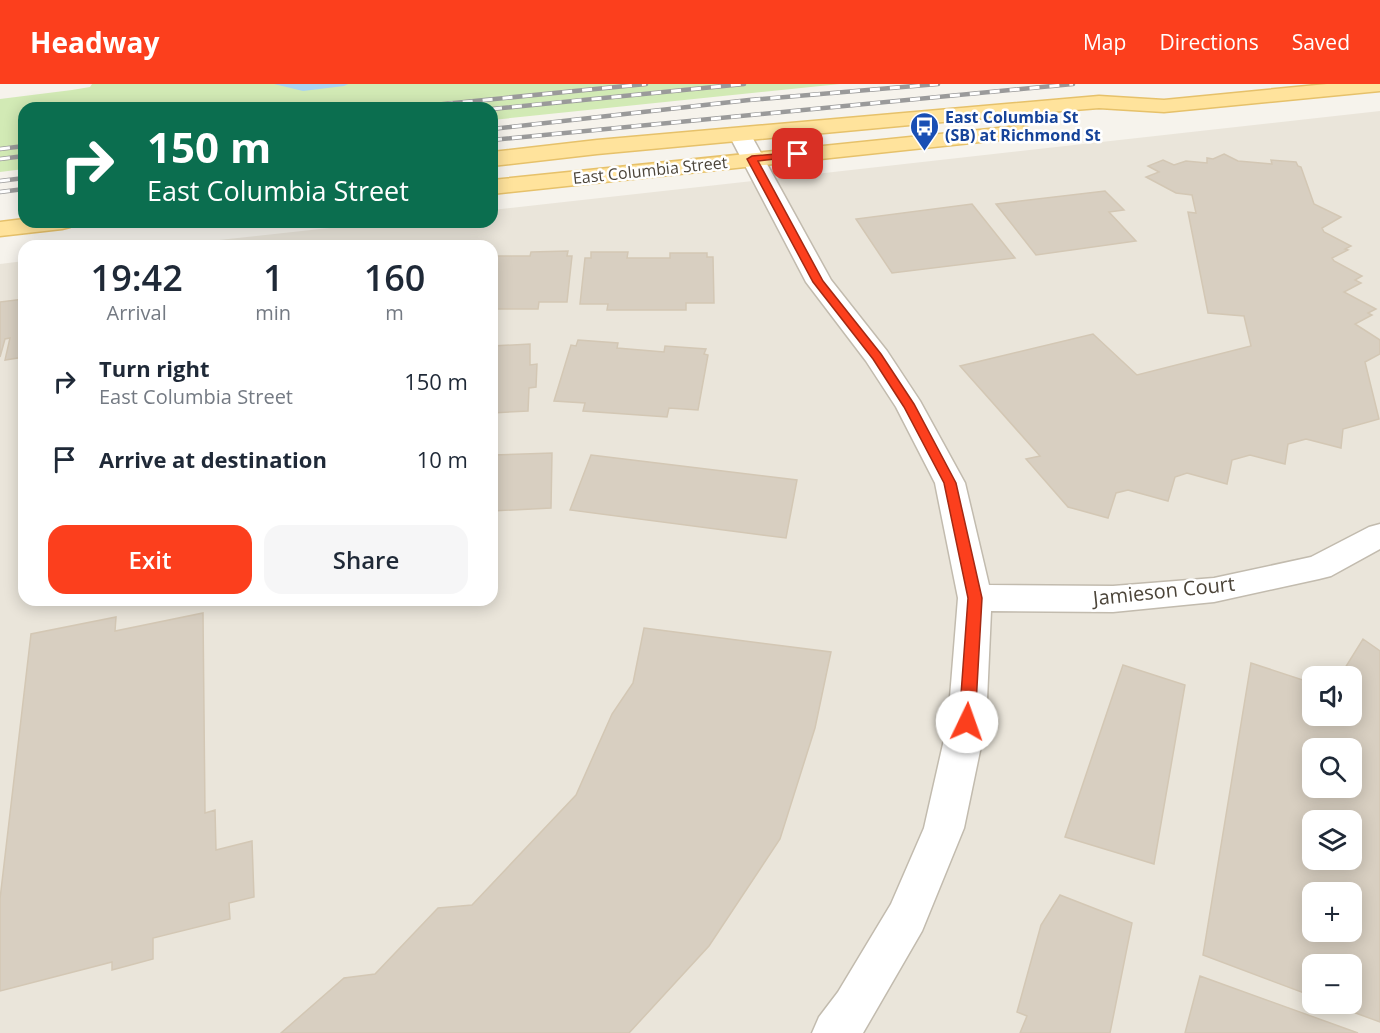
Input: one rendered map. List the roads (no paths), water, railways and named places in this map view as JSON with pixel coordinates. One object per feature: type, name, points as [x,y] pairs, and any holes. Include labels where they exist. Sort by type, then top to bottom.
[{"type":"main road","name":"East Columbia Street","points":[[498,158],[1099,102],[1164,106],[1380,85]]},
{"type":"main road","name":"East Columbia Street","points":[[1105,123],[1117,122],[1164,106]]},
{"type":"main road","name":"East Columbia Street","points":[[498,186],[1035,130]]},
{"type":"main road","points":[[0,230],[18,228]]},
{"type":"street","points":[[740,135],[819,282],[877,357],[910,407],[950,483],[975,598],[967,722],[944,828],[908,917],[854,1008],[835,1033]]},
{"type":"street","name":"Jamieson Court","points":[[975,598],[1113,599],[1214,590],[1319,567],[1380,535]]},
{"type":"waterway","points":[[278,84],[303,88],[344,84]]},
{"type":"railway","points":[[464,102],[646,84]]},
{"type":"railway","points":[[498,108],[744,84]]},
{"type":"railway","points":[[498,128],[749,100],[938,84]]},
{"type":"railway","points":[[498,139],[1073,84]]},
{"type":"railway","points":[[0,149],[18,147]]},
{"type":"railway","points":[[0,159],[18,157]]},
{"type":"railway","points":[[0,181],[18,179]]},
{"type":"railway","points":[[0,192],[18,190]]},
{"type":"place","name":"East Columbia St (SB) at Richmond St","points":[[924,152]]}]
